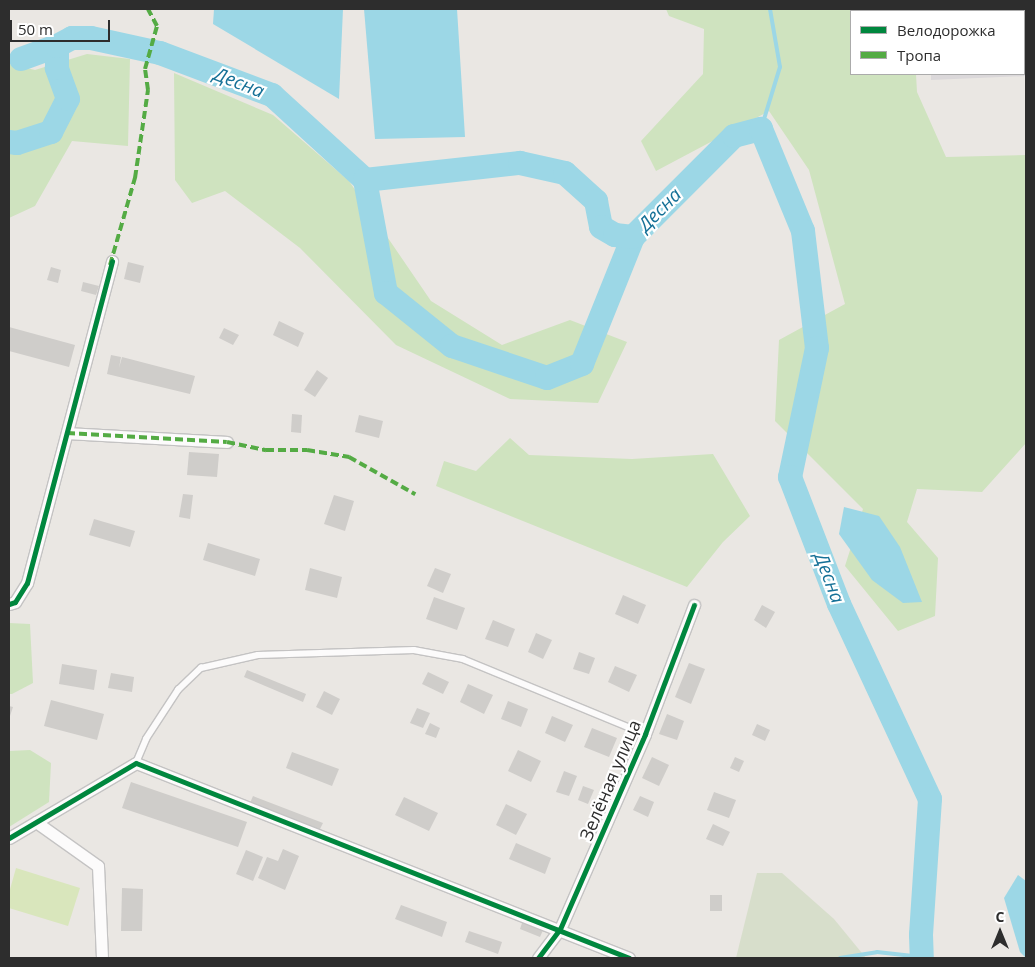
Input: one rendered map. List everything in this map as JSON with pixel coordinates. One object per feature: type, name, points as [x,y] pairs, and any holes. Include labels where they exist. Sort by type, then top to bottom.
[{"type":"street","points":[[9,604],[15,602],[27,583],[112,261]]},
{"type":"street","points":[[67,433],[227,442]]},
{"type":"street","name":"Зелёная улица","points":[[538,958],[560,929],[645,734],[694,605]]},
{"type":"street","points":[[9,838],[136,763],[560,929],[628,958]]},
{"type":"street","points":[[36,822],[98,866],[102,958]]},
{"type":"lane","points":[[136,763],[146,738],[178,690],[201,668],[258,655],[414,650],[463,660],[645,734]]},
{"type":"shaded area","points":[[928,9],[1026,9],[1026,76],[931,80],[931,75],[1025,75],[1025,10]]},
{"type":"green space","points":[[666,9],[912,9],[850,10],[850,75],[916,75],[917,92],[946,157],[1026,155],[1026,443],[982,492],[917,489],[907,522],[938,558],[935,616],[898,631],[845,566],[863,509],[775,421],[779,340],[845,304],[809,170],[769,111],[656,171],[641,141],[703,74],[704,29],[669,16]]},
{"type":"green space","points":[[87,54],[130,59],[128,146],[72,141],[35,206],[9,218],[9,64],[35,70]]},
{"type":"green space","points":[[174,73],[273,115],[349,181],[431,301],[502,345],[570,320],[627,342],[598,403],[510,399],[396,345],[300,248],[225,191],[192,203],[175,180]]},
{"type":"green space","points":[[510,438],[529,455],[632,459],[713,454],[750,516],[723,542],[687,587],[436,486],[444,461],[476,471]]},
{"type":"green space","points":[[9,623],[30,624],[33,683],[12,694],[9,694]]},
{"type":"green space","points":[[30,750],[51,763],[49,802],[9,827],[9,751]]},
{"type":"green space","points":[[16,868],[80,888],[68,926],[9,908],[9,893]]},
{"type":"green space","points":[[757,873],[782,873],[834,919],[866,958],[736,958]]},
{"type":"water","points":[[214,9],[343,9],[339,99],[213,24]]},
{"type":"water","points":[[364,9],[457,9],[465,137],[375,139]]},
{"type":"water","points":[[1026,9],[1026,68],[1025,10],[946,10]]},
{"type":"water","points":[[844,507],[879,516],[900,547],[922,602],[903,603],[872,580],[839,534]]},
{"type":"water","points":[[1018,875],[1026,881],[1026,958],[1020,952],[1004,898]]},
{"type":"building","points":[[128,262],[144,266],[140,283],[124,279]]},
{"type":"building","points":[[51,267],[61,270],[58,283],[47,280]]},
{"type":"building","points":[[83,282],[99,286],[96,295],[81,291]]},
{"type":"building","points":[[279,321],[304,333],[298,347],[273,335]]},
{"type":"building","points":[[9,327],[75,345],[69,367],[9,351]]},
{"type":"building","points":[[224,328],[239,335],[233,345],[219,338]]},
{"type":"building","points":[[111,355],[121,357],[119,368],[122,357],[195,376],[190,394],[107,374]]},
{"type":"building","points":[[317,370],[328,378],[315,397],[304,390]]},
{"type":"building","points":[[292,414],[302,415],[301,433],[291,432]]},
{"type":"building","points":[[359,415],[383,421],[379,438],[355,432]]},
{"type":"building","points":[[189,452],[219,454],[217,477],[187,475]]},
{"type":"building","points":[[183,494],[193,495],[190,519],[179,517]]},
{"type":"building","points":[[334,495],[354,501],[345,531],[324,524]]},
{"type":"building","points":[[94,519],[135,531],[130,547],[89,535]]},
{"type":"building","points":[[208,543],[260,559],[255,576],[203,560]]},
{"type":"building","points":[[310,568],[342,577],[337,598],[305,590]]},
{"type":"building","points":[[435,568],[451,574],[443,593],[427,586]]},
{"type":"building","points":[[623,595],[646,605],[638,624],[615,614]]},
{"type":"building","points":[[434,597],[465,608],[457,630],[426,619]]},
{"type":"building","points":[[762,605],[775,612],[766,628],[754,620]]},
{"type":"building","points":[[493,620],[515,629],[508,647],[485,639]]},
{"type":"building","points":[[536,633],[552,640],[543,659],[528,652]]},
{"type":"building","points":[[579,652],[595,658],[589,674],[573,669]]},
{"type":"building","points":[[689,663],[705,669],[691,704],[675,697]]},
{"type":"building","points":[[62,664],[97,670],[94,690],[59,684]]},
{"type":"building","points":[[615,666],[637,675],[629,692],[608,682]]},
{"type":"building","points":[[247,670],[306,694],[303,702],[244,677]]},
{"type":"building","points":[[428,672],[449,682],[443,694],[422,684]]},
{"type":"building","points":[[111,673],[134,677],[132,692],[108,688]]},
{"type":"building","points":[[468,684],[493,695],[484,714],[460,702]]},
{"type":"building","points":[[324,691],[340,699],[332,715],[316,707]]},
{"type":"building","points":[[51,700],[104,714],[97,740],[44,726]]},
{"type":"building","points":[[508,701],[528,709],[521,727],[501,719]]},
{"type":"building","points":[[9,706],[13,707],[9,719]]},
{"type":"building","points":[[417,708],[430,713],[423,728],[410,723]]},
{"type":"building","points":[[667,714],[684,721],[677,740],[659,734]]},
{"type":"building","points":[[552,716],[573,725],[565,742],[545,733]]},
{"type":"building","points":[[430,723],[440,728],[436,738],[425,734]]},
{"type":"building","points":[[757,724],[770,730],[765,741],[752,735]]},
{"type":"building","points":[[592,728],[617,738],[609,757],[584,747]]},
{"type":"building","points":[[518,750],[541,761],[531,782],[508,771]]},
{"type":"building","points":[[292,752],[339,769],[332,786],[286,768]]},
{"type":"building","points":[[652,757],[669,765],[659,786],[642,778]]},
{"type":"building","points":[[735,757],[744,761],[739,772],[730,768]]},
{"type":"building","points":[[564,771],[577,776],[569,796],[556,792]]},
{"type":"building","points":[[131,782],[247,822],[238,847],[122,808]]},
{"type":"building","points":[[583,786],[594,790],[588,804],[578,800]]},
{"type":"building","points":[[714,792],[736,800],[729,818],[707,810]]},
{"type":"building","points":[[253,796],[323,823],[319,831],[250,803]]},
{"type":"building","points":[[640,796],[654,802],[648,817],[633,810]]},
{"type":"building","points":[[404,797],[438,813],[429,831],[395,815]]},
{"type":"building","points":[[506,804],[527,814],[516,835],[496,825]]},
{"type":"building","points":[[713,824],[730,832],[723,846],[706,839]]},
{"type":"building","points":[[516,843],[551,858],[545,874],[509,859]]},
{"type":"building","points":[[283,849],[299,856],[285,890],[258,878],[267,857],[278,861]]},
{"type":"building","points":[[246,850],[263,857],[253,881],[236,874]]},
{"type":"building","points":[[122,888],[143,889],[142,931],[121,931]]},
{"type":"building","points":[[710,895],[722,895],[722,911],[710,911]]},
{"type":"building","points":[[401,905],[447,922],[442,937],[395,919]]},
{"type":"building","points":[[523,920],[544,928],[540,937],[520,929]]},
{"type":"building","points":[[469,931],[502,942],[498,954],[465,942]]},
{"type":"waterway","points":[[761,129],[780,67],[770,9]]},
{"type":"waterway","name":"Десна","points":[[9,142],[17,143],[51,132],[68,99],[57,68],[57,46],[72,38],[91,38],[160,53],[272,95],[365,180],[386,293],[452,346],[547,378],[582,364],[633,237],[734,136],[761,129],[803,231],[817,348],[790,477],[839,604],[930,799],[921,935],[922,958]]},
{"type":"waterway","points":[[21,59],[57,46]]},
{"type":"waterway","points":[[365,180],[520,163],[565,173],[596,201],[601,227],[615,235],[633,237]]},
{"type":"waterway","points":[[840,958],[877,952],[922,957]]},
{"type":"marked path","points":[[110,265],[135,178],[148,90],[145,69],[157,26],[148,9]]},
{"type":"marked path","points":[[67,433],[227,442],[266,450],[307,450],[349,457],[415,494]]},
{"type":"cycle path","points":[[9,604],[15,602],[27,583],[112,261]]},
{"type":"cycle path","points":[[538,958],[560,929],[645,734],[694,605]]},
{"type":"cycle path","points":[[9,838],[136,763],[629,958]]}]
